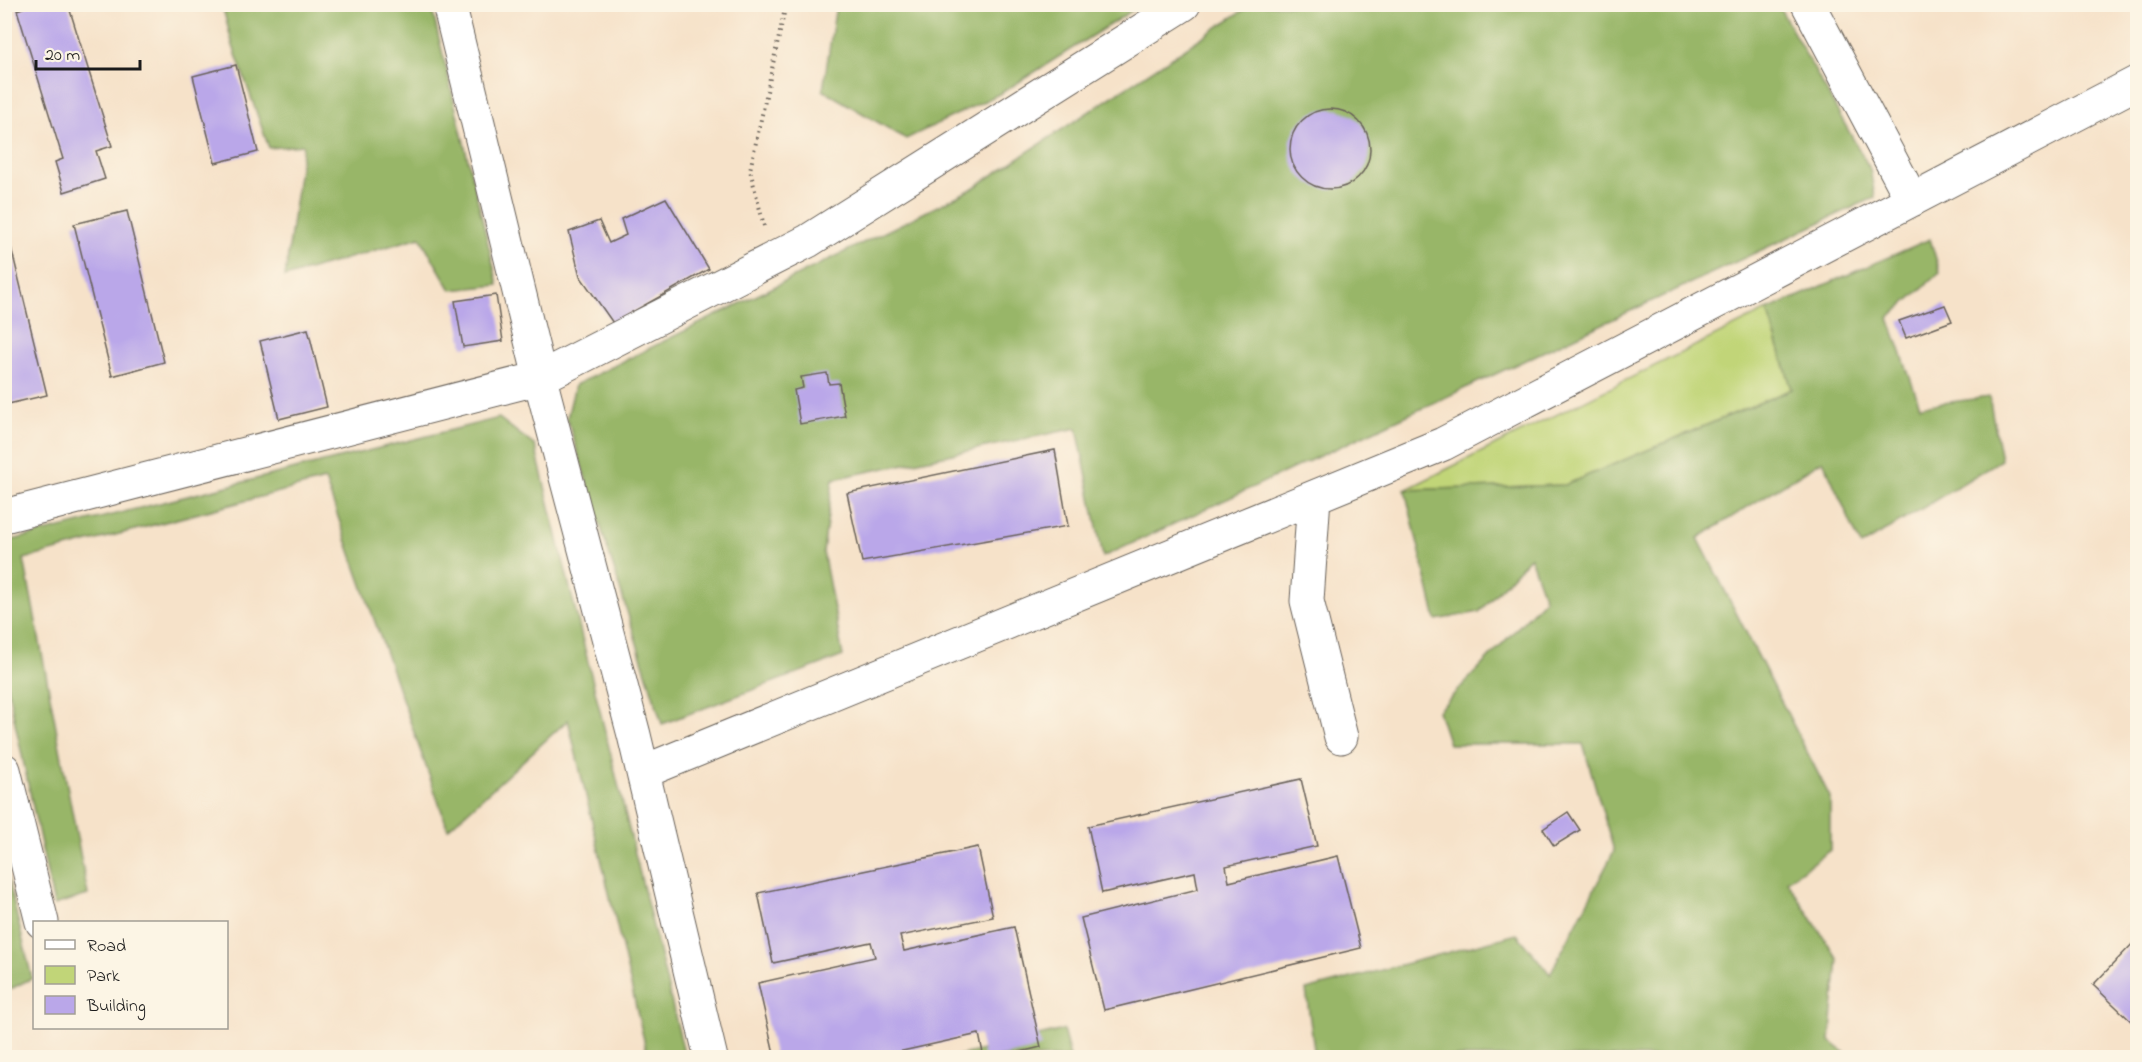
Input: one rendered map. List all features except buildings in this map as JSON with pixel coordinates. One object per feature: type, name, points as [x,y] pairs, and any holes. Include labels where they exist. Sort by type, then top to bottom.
[{"type":"street","points":[[448,4],[540,378],[643,772],[711,1058]]},
{"type":"street","points":[[4,516],[540,378],[808,241],[1184,4]]},
{"type":"street","points":[[1808,4],[1912,200]]},
{"type":"street","points":[[643,772],[1443,444],[2138,82]]},
{"type":"street","points":[[1314,497],[1307,601],[1341,737]]},
{"type":"street","points":[[4,770],[42,921]]},
{"type":"path","points":[[773,259],[750,170],[786,4]]},
{"type":"green space","points":[[836,4],[1141,5],[1003,92],[906,139],[823,90]]},
{"type":"green space","points":[[222,5],[431,5],[498,285],[451,290],[420,237],[285,277],[303,145],[269,148],[233,46]]},
{"type":"green space","points":[[1251,5],[1778,5],[1870,169],[1875,197],[1103,557],[1077,428],[833,479],[823,552],[843,656],[662,724],[567,418],[575,385],[970,190]]},
{"type":"green space","points":[[1930,239],[1940,272],[1889,318],[1920,406],[1989,397],[2001,460],[1861,546],[1823,460],[1698,538],[1830,797],[1830,850],[1787,881],[1838,959],[1830,1041],[1850,1057],[1315,1057],[1306,990],[1517,934],[1550,974],[1614,851],[1583,744],[1449,744],[1438,711],[1545,599],[1530,557],[1479,612],[1436,620],[1405,490],[1565,485],[1792,389],[1767,310]]},
{"type":"green space","points":[[1767,310],[1792,389],[1565,485],[1405,490]]},
{"type":"green space","points":[[499,418],[535,446],[685,1057],[648,1057],[568,720],[448,829],[325,480],[24,559],[88,895],[54,905],[5,676],[4,542]]},
{"type":"green space","points":[[5,867],[32,978],[4,992]]},
{"type":"green space","points":[[1063,1030],[1070,1057],[950,1058]]}]
